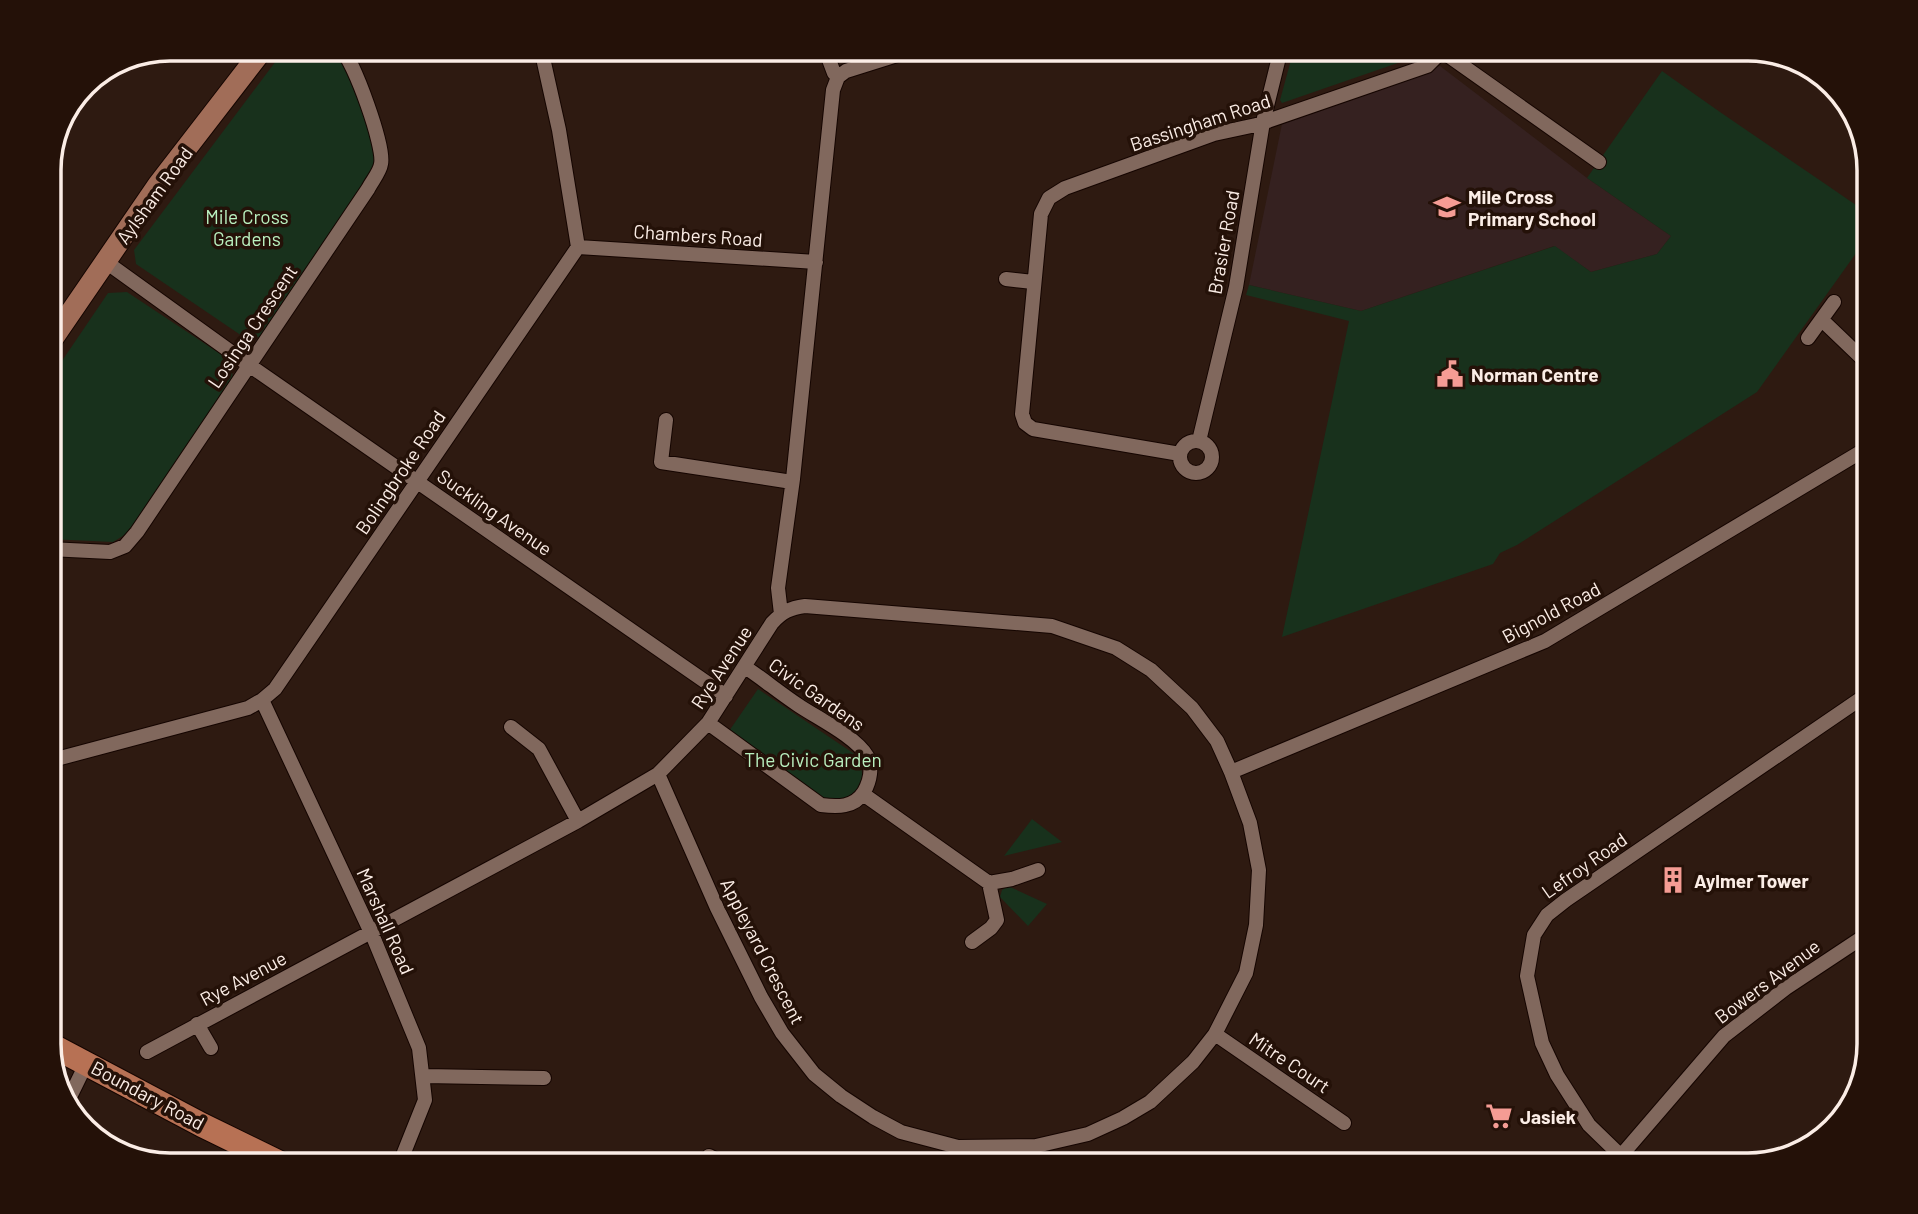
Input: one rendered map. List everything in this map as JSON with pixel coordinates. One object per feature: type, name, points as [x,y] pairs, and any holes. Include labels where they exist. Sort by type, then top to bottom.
[{"type":"highway","name":"Boundary Road","points":[[61,1050],[259,1153]]},
{"type":"main road","name":"Aylsham Road","points":[[61,327],[158,186],[254,61]]},
{"type":"street","name":"Losinga Crescent","points":[[61,550],[110,552],[125,546],[137,532],[382,166],[382,150],[350,61]]},
{"type":"street","points":[[544,61],[559,130],[578,247]]},
{"type":"street","points":[[830,61],[838,77]]},
{"type":"street","points":[[781,614],[778,588],[816,262],[832,90],[838,77],[846,71],[878,61]]},
{"type":"street","name":"Brasier Road","points":[[1199,441],[1236,287],[1264,122],[1278,61]]},
{"type":"street","name":"Bassingham Road","points":[[1199,441],[1208,445],[1213,457],[1208,469],[1195,474],[1183,466],[1180,454],[1033,429],[1025,423],[1022,414],[1033,282],[1041,215],[1049,198],[1065,188],[1202,138],[1264,122],[1427,66],[1431,61]]},
{"type":"street","points":[[1456,61],[1599,162]]},
{"type":"street","name":"Chambers Road","points":[[578,247],[816,262]]},
{"type":"street","name":"Bolingbroke Road","points":[[61,758],[248,708],[275,689],[578,247]]},
{"type":"street","name":"Suckling Avenue","points":[[106,262],[249,365],[726,695]]},
{"type":"street","points":[[1006,279],[1033,282]]},
{"type":"street","points":[[1808,338],[1834,302]]},
{"type":"street","points":[[1822,320],[1857,354]]},
{"type":"street","points":[[666,420],[661,462],[792,482]]},
{"type":"street","points":[[1180,454],[1188,443],[1199,441]]},
{"type":"street","name":"Bignold Road","points":[[1231,772],[1545,641],[1857,454]]},
{"type":"street","name":"Appleyard Crescent","points":[[658,774],[717,908],[782,1033],[814,1074],[852,1103],[901,1132],[958,1147],[985,1148],[1036,1146],[1088,1133],[1123,1118],[1150,1102],[1193,1062],[1215,1034],[1246,973],[1257,911],[1259,870],[1250,823],[1231,772],[1217,741],[1192,708],[1151,670],[1116,648],[1052,626],[805,606],[792,608],[781,614]]},
{"type":"street","name":"Rye Avenue","points":[[147,1052],[578,821],[658,774],[708,723],[781,614]]},
{"type":"street","name":"Civic Gardens","points":[[745,667],[859,746],[869,759],[870,777],[863,794]]},
{"type":"street","name":"Marshall Road","points":[[262,700],[372,932],[419,1048],[425,1100],[405,1153]]},
{"type":"street","name":"Lefroy Road","points":[[1611,1153],[1589,1125],[1542,1044],[1527,976],[1534,935],[1547,915],[1566,900],[1857,701]]},
{"type":"street","points":[[708,723],[821,805],[838,807],[855,802],[863,794],[989,883],[997,920],[972,942]]},
{"type":"street","points":[[511,727],[539,748],[578,821]]},
{"type":"street","points":[[989,883],[1013,879],[1038,870]]},
{"type":"street","name":"Bowers Avenue","points":[[1624,1153],[1733,1028],[1786,988],[1857,941]]},
{"type":"street","name":"Rye Avenue","points":[[197,1024],[211,1048]]},
{"type":"street","name":"Mitre Court","points":[[1215,1034],[1344,1123]]},
{"type":"street","points":[[73,1091],[87,1062]]},
{"type":"street","points":[[424,1076],[544,1078]]},
{"type":"street","points":[[985,1148],[985,1153]]},
{"type":"shaded area","name":"Mile Cross Primary School","points":[[1440,66],[1587,178],[1671,236],[1657,254],[1591,272],[1554,246],[1361,311],[1249,285],[1283,119]]},
{"type":"green space","name":"Mile Cross Gardens","points":[[276,61],[344,61],[377,152],[374,172],[261,337],[245,338],[136,264],[134,250]]},
{"type":"green space","points":[[1291,61],[1404,61],[1282,103],[1280,100]]},
{"type":"green space","points":[[1662,71],[1857,206],[1857,252],[1757,392],[1517,545],[1500,553],[1493,564],[1282,637],[1349,321],[1246,295],[1249,285],[1361,311],[1555,246],[1591,272],[1657,254],[1671,236],[1587,178]]},
{"type":"green space","points":[[127,292],[231,361],[233,381],[131,531],[113,542],[61,540],[61,362],[108,293]]},
{"type":"green space","name":"The Civic Garden","points":[[758,689],[853,753],[862,772],[859,789],[845,799],[824,800],[727,734]]},
{"type":"green space","points":[[1032,819],[1062,842],[1004,856]]},
{"type":"green space","points":[[1008,886],[1047,904],[1028,926],[1000,897],[1002,890]]},
{"type":"place","name":"Mile Cross Primary School","points":[[1447,207]]},
{"type":"place","name":"Norman Centre","points":[[1450,374]]},
{"type":"place","name":"Aylmer Tower","points":[[1673,880]]},
{"type":"place","name":"Jasiek","points":[[1499,1116]]}]
